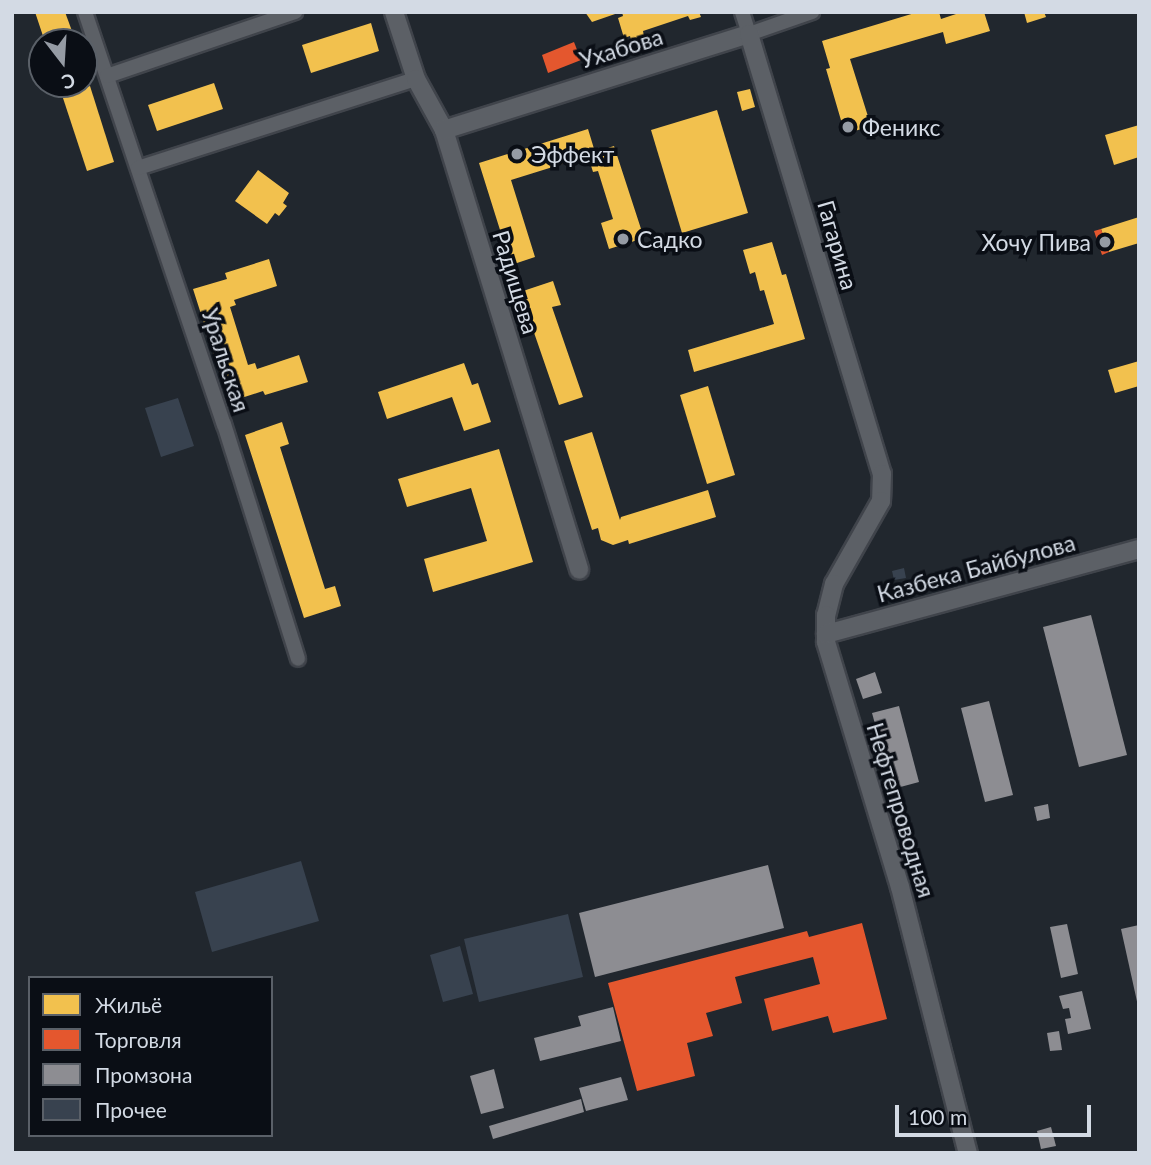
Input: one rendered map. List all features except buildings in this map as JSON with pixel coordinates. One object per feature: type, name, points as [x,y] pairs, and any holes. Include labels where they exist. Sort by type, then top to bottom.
[{"type":"street","name":"Уральская","points":[[85,12],[298,659]]},
{"type":"street","points":[[107,76],[295,12]]},
{"type":"street","name":"Радищева","points":[[394,12],[416,79],[444,130],[579,570]]},
{"type":"street","name":"Гагарина","points":[[742,12],[882,474],[884,491]]},
{"type":"street","name":"Ухабова","points":[[444,130],[812,12]]},
{"type":"street","points":[[138,168],[416,79]]},
{"type":"street","name":"Нефтепроводная","points":[[884,491],[877,510],[834,584],[826,615],[826,634],[833,671],[900,887],[968,1153]]},
{"type":"street","name":"Казбека Байбулова","points":[[826,634],[1139,549]]},
{"type":"place","name":"Феникс","points":[[848,127]]},
{"type":"place","name":"Эффект","points":[[517,154]]},
{"type":"place","name":"Садко","points":[[623,239]]},
{"type":"place","name":"Хочу Пива","points":[[1105,242]]}]
